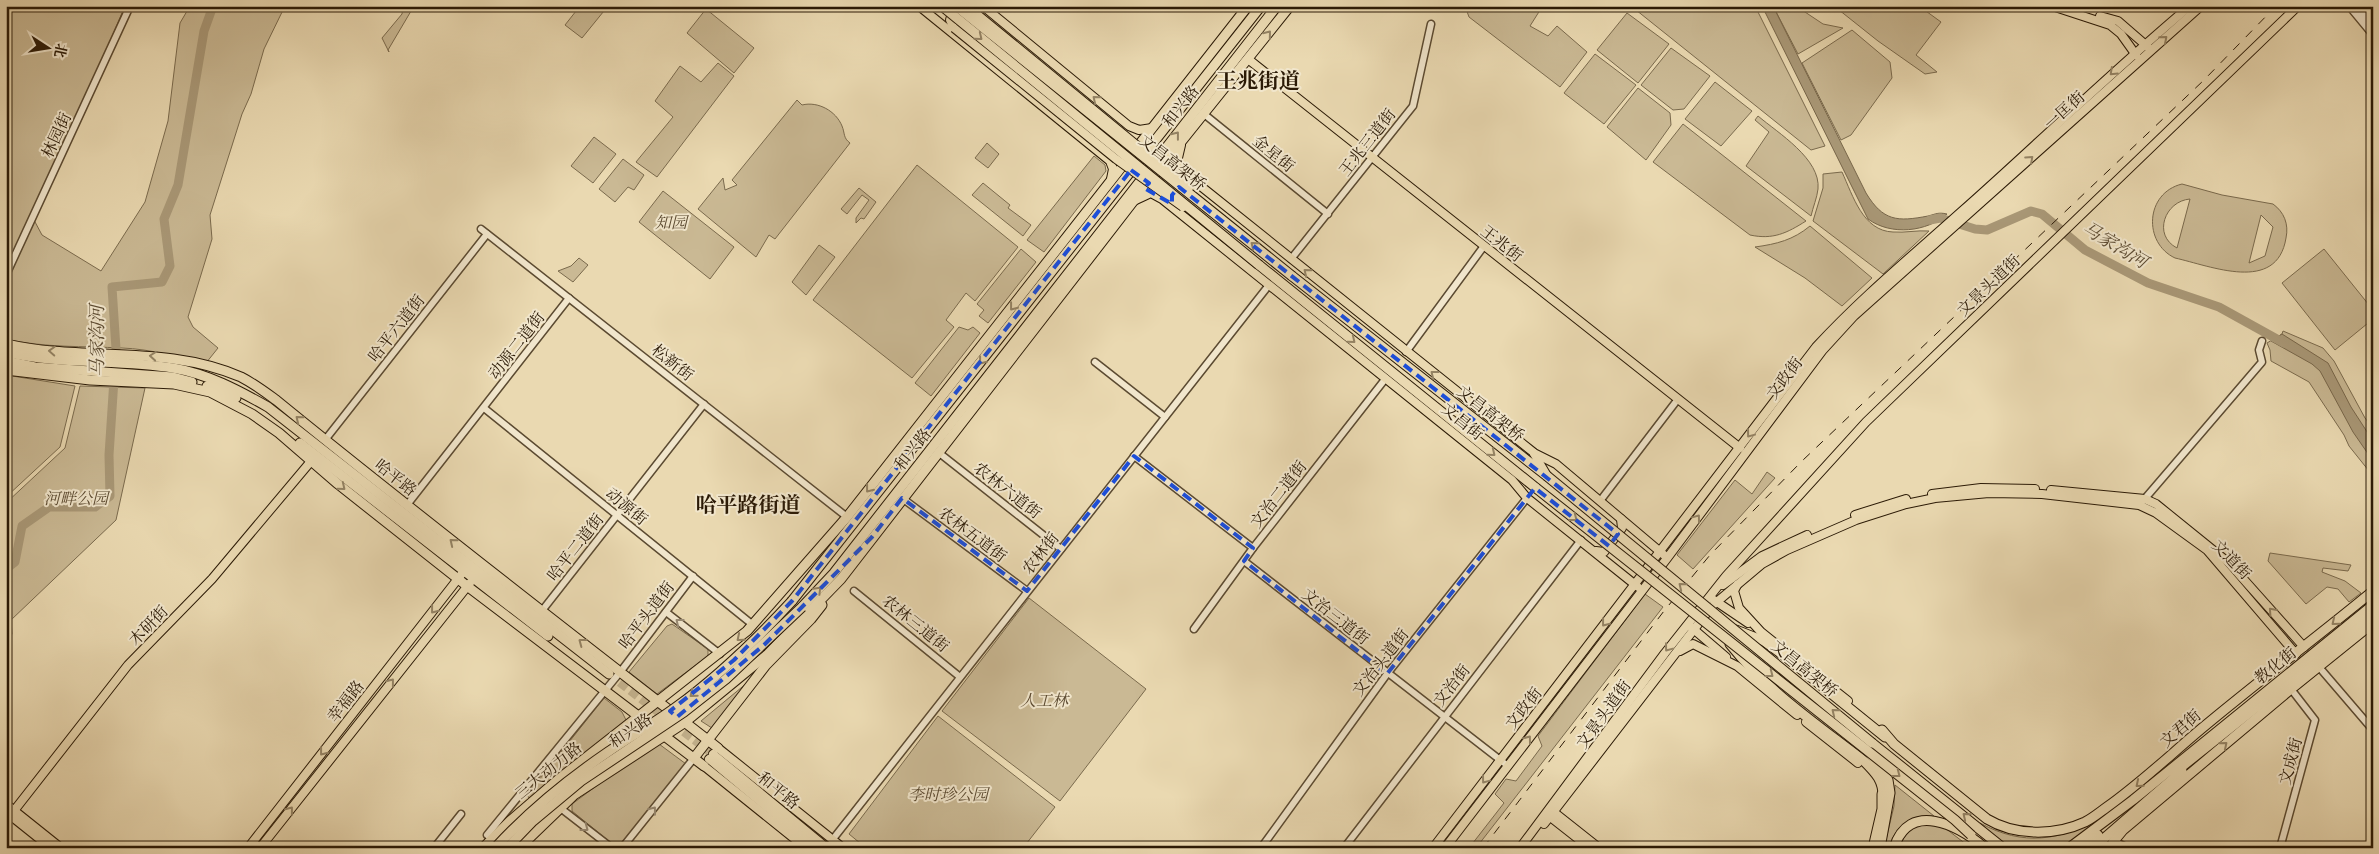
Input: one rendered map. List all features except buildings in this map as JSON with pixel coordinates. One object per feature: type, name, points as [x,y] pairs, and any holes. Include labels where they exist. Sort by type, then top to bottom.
[{"type":"highway","name":"文昌高架桥","points":[[942,6],[1215,230],[1536,488],[1955,820],[1985,848]]},
{"type":"highway","name":"文昌高架桥","points":[[956,6],[1292,276],[1547,476],[2003,848]]},
{"type":"highway","name":"和兴路","points":[[659,701],[720,654],[753,625],[850,514],[1248,6]]},
{"type":"highway","points":[[495,848],[534,809],[564,784],[609,751],[674,708],[721,671],[755,640],[792,601],[1261,6]]},
{"type":"highway","name":"和兴路","points":[[694,758],[766,665],[811,619],[838,576],[1278,6]]},
{"type":"highway","name":"和兴路","points":[[684,723],[768,654],[872,537],[1132,203],[1290,6]]},
{"type":"highway","points":[[1217,61],[1223,40]]},
{"type":"highway","points":[[1112,181],[1180,109]]},
{"type":"highway","name":"哈平路","points":[[6,344],[38,350],[134,354],[168,358],[209,366],[242,378],[276,400],[541,612],[621,671],[684,723],[708,740],[711,757]]},
{"type":"highway","name":"哈平路","points":[[6,352],[98,371]]},
{"type":"highway","name":"哈平路","points":[[6,361],[35,367],[173,377],[221,389],[265,416],[470,582],[607,677],[268,407],[222,382],[174,368],[133,374]]},
{"type":"highway","name":"哈平路","points":[[6,370],[98,371],[133,374],[210,392],[252,414],[312,460],[338,484],[461,575]]},
{"type":"highway","points":[[807,583],[850,514]]},
{"type":"highway","points":[[480,563],[496,588]]},
{"type":"highway","name":"和兴路","points":[[507,848],[533,821],[581,781],[684,712],[726,679],[802,607],[838,576]]},
{"type":"highway","points":[[470,582],[512,620],[694,758],[711,757]]},
{"type":"highway","name":"文君街","points":[[1881,731],[1894,744],[1987,819],[2000,827],[2014,831],[2051,830],[2071,827],[2086,821],[2100,812],[2156,768],[2251,687],[2296,654],[2373,591]]},
{"type":"highway","name":"教化街","points":[[2197,750],[2373,605]]},
{"type":"highway","name":"教化街","points":[[2197,750],[2373,614]]},
{"type":"highway","points":[[2114,845],[2113,842],[2123,830],[2158,803],[2209,757],[2373,623]]},
{"type":"highway","points":[[1733,628],[1764,641],[1881,731]]},
{"type":"highway","points":[[1726,638],[1747,665],[1766,683],[1877,775],[1884,786],[1873,848]]},
{"type":"highway","name":"三大动力路","points":[[483,848],[510,821],[560,778],[659,701]]},
{"type":"highway","points":[[519,848],[574,794],[684,723]]},
{"type":"highway","points":[[2156,768],[2197,750]]},
{"type":"highway","points":[[2173,781],[2197,750]]},
{"type":"highway","points":[[2069,848],[2197,750]]},
{"type":"highway","points":[[2082,848],[2197,750]]},
{"type":"highway","points":[[1868,751],[1888,780],[1890,793],[1880,848]]},
{"type":"highway","points":[[2092,848],[2173,781],[2209,757]]},
{"type":"highway","points":[[1894,848],[1897,837],[1905,828],[1920,821],[1948,824],[1971,836]]},
{"type":"main road","points":[[919,6],[1113,165],[1112,181]]},
{"type":"main road","points":[[956,6],[950,17],[954,28],[1116,159],[1215,230]]},
{"type":"main road","points":[[967,6],[1131,139],[1221,219]]},
{"type":"main road","points":[[983,6],[1134,129],[1152,128]]},
{"type":"main road","points":[[2066,6],[2118,22],[2152,50]]},
{"type":"main road","name":"一匡街","points":[[1964,214],[2134,52],[2190,6]]},
{"type":"main road","name":"文景头道街","points":[[1520,848],[1677,654],[1714,599],[1726,576],[1866,422],[2298,6]]},
{"type":"main road","points":[[2056,7],[2110,25],[2122,34],[2140,60]]},
{"type":"main road","name":"一匡街","points":[[1941,233],[2200,7]]},
{"type":"main road","name":"王兆街","points":[[1248,59],[1740,448]]},
{"type":"main road","points":[[1092,146],[1105,148],[1114,141],[1119,126],[1114,114]]},
{"type":"main road","points":[[1182,142],[1177,157],[1178,165],[1197,184],[1533,452],[1556,464],[1668,557]]},
{"type":"main road","points":[[1177,211],[1172,201],[1174,192],[1186,182],[1197,184]]},
{"type":"main road","name":"文昌街","points":[[1132,203],[1151,194],[1177,211],[1512,480],[1527,498],[1638,587]]},
{"type":"main road","name":"文政街","points":[[1445,848],[1508,766],[1638,587],[1660,552],[1822,340],[1852,308],[1941,233]]},
{"type":"main road","name":"文政街","points":[[1434,848],[1500,760],[1638,587],[1668,557],[1822,351],[1854,316],[1941,233]]},
{"type":"main road","points":[[1324,301],[1359,315]]},
{"type":"main road","points":[[1316,311],[1339,341]]},
{"type":"main road","points":[[1533,452],[1547,476]]},
{"type":"main road","name":"木研街","points":[[9,814],[128,665],[212,580],[312,460]]},
{"type":"main road","points":[[1512,480],[1536,488]]},
{"type":"main road","name":"文景头道街","points":[[1526,848],[1688,624],[1747,566],[1776,548],[1860,513],[1917,497],[1965,489],[2005,488],[2142,502]]},
{"type":"main road","name":"文景头道街","points":[[1714,599],[1737,585],[1762,564],[1810,538],[1856,520],[1906,504],[1989,493],[2042,494],[2142,502]]},
{"type":"main road","name":"文道街","points":[[2142,502],[2166,510],[2223,558],[2304,647]]},
{"type":"main road","name":"文道街","points":[[2142,502],[2207,550],[2296,654]]},
{"type":"main road","points":[[1594,550],[1604,552],[1622,528],[1620,518]]},
{"type":"main road","name":"幸福路","points":[[248,848],[461,575]]},
{"type":"main road","name":"幸福路","points":[[262,845],[470,582]]},
{"type":"main road","points":[[1737,585],[1734,591],[1739,608],[1761,632]]},
{"type":"main road","points":[[1714,599],[1761,632],[1881,731]]},
{"type":"main road","points":[[1688,624],[1737,666],[1861,762]]},
{"type":"main road","points":[[1677,654],[1693,644],[1737,666]]},
{"type":"main road","points":[[711,757],[833,839],[843,848]]},
{"type":"main road","points":[[711,757],[806,848]]},
{"type":"main road","name":"和平路","points":[[711,757],[816,848]]},
{"type":"main road","name":"和平路","points":[[711,757],[827,848]]},
{"type":"main road","points":[[6,804],[9,814],[51,848]]},
{"type":"main road","points":[[1550,813],[1590,848]]},
{"type":"main road","points":[[1550,813],[1599,848]]},
{"type":"main road","points":[[9,814],[61,848]]},
{"type":"street","name":"林园街","points":[[6,275],[130,6]]},
{"type":"street","points":[[2350,6],[2373,35]]},
{"type":"street","points":[[2355,6],[2373,28]]},
{"type":"street","points":[[2361,6],[2373,19]]},
{"type":"street","points":[[2370,6],[2373,10]]},
{"type":"street","name":"王兆三道街","points":[[1291,260],[1413,106],[1431,24]]},
{"type":"street","name":"金星街","points":[[1204,114],[1328,214]]},
{"type":"street","name":"松新街","points":[[481,229],[704,404],[850,514]]},
{"type":"street","name":"哈平六道街","points":[[325,440],[487,234]]},
{"type":"street","points":[[1406,352],[1484,246]]},
{"type":"street","name":"农林街","points":[[833,839],[1268,285]]},
{"type":"street","name":"动源二道街","points":[[407,504],[569,298]]},
{"type":"street","points":[[2142,502],[2262,362],[2259,350],[2262,341]]},
{"type":"street","points":[[1095,362],[1165,417]]},
{"type":"street","name":"文治二道街","points":[[1194,629],[1253,548],[1386,378]]},
{"type":"street","points":[[1600,501],[1678,399]]},
{"type":"street","name":"哈平二道街","points":[[541,612],[704,404]]},
{"type":"street","name":"动源街","points":[[484,408],[753,625]]},
{"type":"street","name":"农林六道街","points":[[938,452],[1061,549]]},
{"type":"street","points":[[1134,456],[1253,548]]},
{"type":"street","name":"农林五道街","points":[[902,498],[1027,591]]},
{"type":"street","name":"文治头道街","points":[[1261,848],[1387,674],[1527,498]]},
{"type":"street","name":"文治街","points":[[1344,848],[1581,540]]},
{"type":"street","name":"文治三道街","points":[[1244,561],[1387,674],[1508,766]]},
{"type":"street","name":"哈平头道街","points":[[487,835],[606,690],[693,576]]},
{"type":"street","name":"农林三道街","points":[[854,591],[960,677]]},
{"type":"street","points":[[666,612],[720,654]]},
{"type":"street","points":[[2318,667],[2373,730]]},
{"type":"street","name":"文成街","points":[[2280,848],[2316,720],[2291,689]]},
{"type":"street","points":[[622,848],[694,758]]},
{"type":"street","points":[[559,808],[612,848]]},
{"type":"street","points":[[434,848],[461,814]]},
{"type":"street","points":[[262,845],[272,848]]},
{"type":"street","points":[[2114,845],[2128,848]]},
{"type":"highlighted area","points":[[1131,170],[1149,183],[1144,188],[1172,204],[1172,195],[1179,187],[1618,534],[1609,546],[1535,488],[1387,674],[1244,561],[1253,548],[1134,456],[1027,591],[902,498],[872,537],[764,645],[677,717],[670,711],[734,660],[792,601]]},
{"type":"green space","points":[[6,6],[125,6],[34,220],[42,235],[101,271],[145,202],[168,121],[180,23],[190,6],[287,6],[284,8],[264,49],[251,94],[242,114],[210,215],[212,239],[188,317],[193,327],[218,348],[206,363],[143,350],[50,345],[6,339]]},
{"type":"green space","points":[[403,6],[414,6],[388,50],[382,38],[402,14]]},
{"type":"green space","points":[[580,6],[608,6],[582,38],[565,25]]},
{"type":"green space","points":[[1465,6],[1542,7],[1530,26],[1548,36],[1557,26],[1587,52],[1560,87],[1469,17]]},
{"type":"green space","points":[[1631,6],[1755,6],[1825,146],[1811,150]]},
{"type":"green space","points":[[1773,6],[1796,6],[1823,24],[1843,28],[1798,54]]},
{"type":"green space","points":[[1834,6],[1919,6],[1941,22],[1916,55],[1937,72],[1925,74],[1878,41]]},
{"type":"green space","points":[[706,9],[754,48],[734,73],[687,33]]},
{"type":"green space","points":[[1627,13],[1669,44],[1638,83],[1597,50]]},
{"type":"green space","points":[[1852,30],[1890,62],[1892,78],[1851,135],[1841,140],[1802,63]]},
{"type":"green space","points":[[1671,48],[1710,76],[1684,109],[1673,110],[1641,85]]},
{"type":"green space","points":[[1595,54],[1636,85],[1604,124],[1564,93]]},
{"type":"green space","points":[[718,63],[734,76],[657,177],[636,162],[673,117],[655,101],[680,66],[701,82]]},
{"type":"green space","points":[[1715,82],[1752,111],[1721,146],[1685,119]]},
{"type":"green space","points":[[1638,88],[1670,113],[1671,125],[1646,160],[1607,127]]},
{"type":"green space","points":[[797,100],[802,105],[814,104],[831,112],[839,121],[845,137],[850,143],[775,239],[769,235],[756,257],[698,209],[723,178],[725,190],[737,185],[732,180]]},
{"type":"green space","points":[[1758,116],[1797,148],[1813,167],[1818,189],[1811,216],[1746,166],[1769,132],[1755,120]]},
{"type":"green space","points":[[1683,124],[1806,221],[1773,236],[1750,235],[1653,162]]},
{"type":"green space","points":[[594,137],[616,154],[593,183],[571,166]]},
{"type":"green space","points":[[987,143],[999,154],[988,168],[975,158]]},
{"type":"green space","points":[[1094,156],[1105,165],[1106,171],[1044,252],[1027,240]]},
{"type":"green space","points":[[623,159],[644,175],[634,190],[628,187],[615,202],[599,189]]},
{"type":"green space","points":[[917,165],[1018,247],[975,301],[966,293],[946,320],[954,327],[912,378],[813,300]]},
{"type":"green space","points":[[1842,172],[1860,211],[1874,226],[1893,232],[1929,231],[1883,274],[1813,221],[1823,188],[1823,174]]},
{"type":"green space","points":[[983,183],[1010,205],[1008,208],[1031,225],[1023,236],[972,195]]},
{"type":"green space","points":[[2182,184],[2222,195],[2273,204],[2283,215],[2287,228],[2286,238],[2280,255],[2270,266],[2256,271],[2241,272],[2224,270],[2175,258],[2165,251],[2157,241],[2153,230],[2155,207],[2161,197],[2170,189]],"holes":[[[2190,199],[2177,248],[2169,242],[2165,235],[2165,219],[2168,212],[2174,206],[2181,201]],[[2261,215],[2273,227],[2265,256],[2249,263]]]},
{"type":"green space","points":[[859,188],[876,202],[864,219],[861,218],[856,223],[856,218],[869,200],[862,195],[847,214],[841,209]]},
{"type":"green space","name":"知园","points":[[663,191],[734,247],[710,279],[639,222]]},
{"type":"green space","points":[[1810,226],[1872,278],[1842,306],[1805,278],[1755,247],[1784,241]]},
{"type":"green space","points":[[819,245],[835,257],[806,295],[792,282]]},
{"type":"green space","points":[[1021,249],[1036,262],[988,323],[979,316],[984,310],[977,304]]},
{"type":"green space","points":[[2324,249],[2373,310],[2373,319],[2335,350],[2282,283]]},
{"type":"green space","points":[[579,258],[588,265],[573,282],[558,271],[571,266]]},
{"type":"green space","points":[[959,327],[968,330],[973,327],[980,333],[931,396],[915,383]]},
{"type":"green space","points":[[2283,331],[2323,348],[2334,361],[2365,418],[2373,428],[2373,476],[2349,446],[2344,435],[2309,382],[2271,361],[2267,343],[2282,334]]},
{"type":"green space","points":[[6,375],[75,386],[60,447],[6,497]]},
{"type":"green space","name":"河畔公园","points":[[80,386],[145,388],[116,520],[11,620],[12,634],[6,643],[6,503],[65,448]]},
{"type":"green space","points":[[1767,472],[1775,478],[1693,569],[1677,555],[1735,480],[1752,494]]},
{"type":"green space","points":[[2270,553],[2351,565],[2348,571],[2323,568],[2322,572],[2345,581],[2361,593],[2349,602],[2338,589],[2327,587],[2306,604],[2268,561]]},
{"type":"green space","points":[[1645,594],[1663,607],[1476,848],[1469,848],[1504,803],[1495,794],[1506,779],[1516,781],[1542,746],[1538,736]]},
{"type":"green space","name":"人工林","points":[[1029,598],[1146,689],[1060,801],[942,711]]},
{"type":"green space","points":[[672,624],[708,649],[708,656],[657,694],[629,672],[667,626]]},
{"type":"green space","points":[[759,673],[715,730],[701,721]]},
{"type":"green space","points":[[604,698],[622,712],[626,720],[530,798],[528,797],[527,795]]},
{"type":"green space","name":"李时珍公园","points":[[938,716],[1055,807],[1023,848],[866,848],[849,834]]},
{"type":"green space","points":[[653,744],[659,744],[686,764],[622,842],[610,842],[572,811],[572,804]]},
{"type":"green space","points":[[1895,785],[1934,816],[1918,818],[1905,823],[1895,833],[1890,848],[1884,848],[1894,806]]},
{"type":"green space","points":[[2102,819],[2066,848],[2008,848],[1980,823],[1996,831],[2012,835],[2041,838],[2071,832]]},
{"type":"green space","points":[[1929,824],[1945,828],[1971,848],[1898,848],[1913,828]]},
{"type":"shaded area","points":[[1762,6],[1773,6],[1866,193],[1878,209],[1885,214],[1899,219],[1917,218],[1939,213],[1947,214],[1929,225],[1909,230],[1887,228],[1868,219]]},
{"type":"shaded area","points":[[2282,334],[2328,363],[2351,407],[2373,441],[2373,461],[2353,432],[2320,371],[2312,364],[2271,341]]},
{"type":"waterway","name":"马家沟河","points":[[6,569],[15,562],[22,526],[49,507],[95,507],[110,496],[109,455],[116,349],[112,287],[162,282],[170,266],[164,219],[178,185],[204,31],[213,6]]},
{"type":"waterway","name":"马家沟河","points":[[1930,220],[1940,218],[1975,229],[1987,230],[2031,211],[2042,214],[2085,250],[2148,283],[2219,307],[2284,343]]},
{"type":"tunnel","points":[[609,674],[713,754]]},
{"type":"railway","points":[[1483,848],[1664,611],[1710,555],[1802,461],[2204,80],[2276,6]]},
{"type":"district","name":"王兆街道","points":[[1258,81]]},
{"type":"district","name":"哈平路街道","points":[[748,505]]}]
